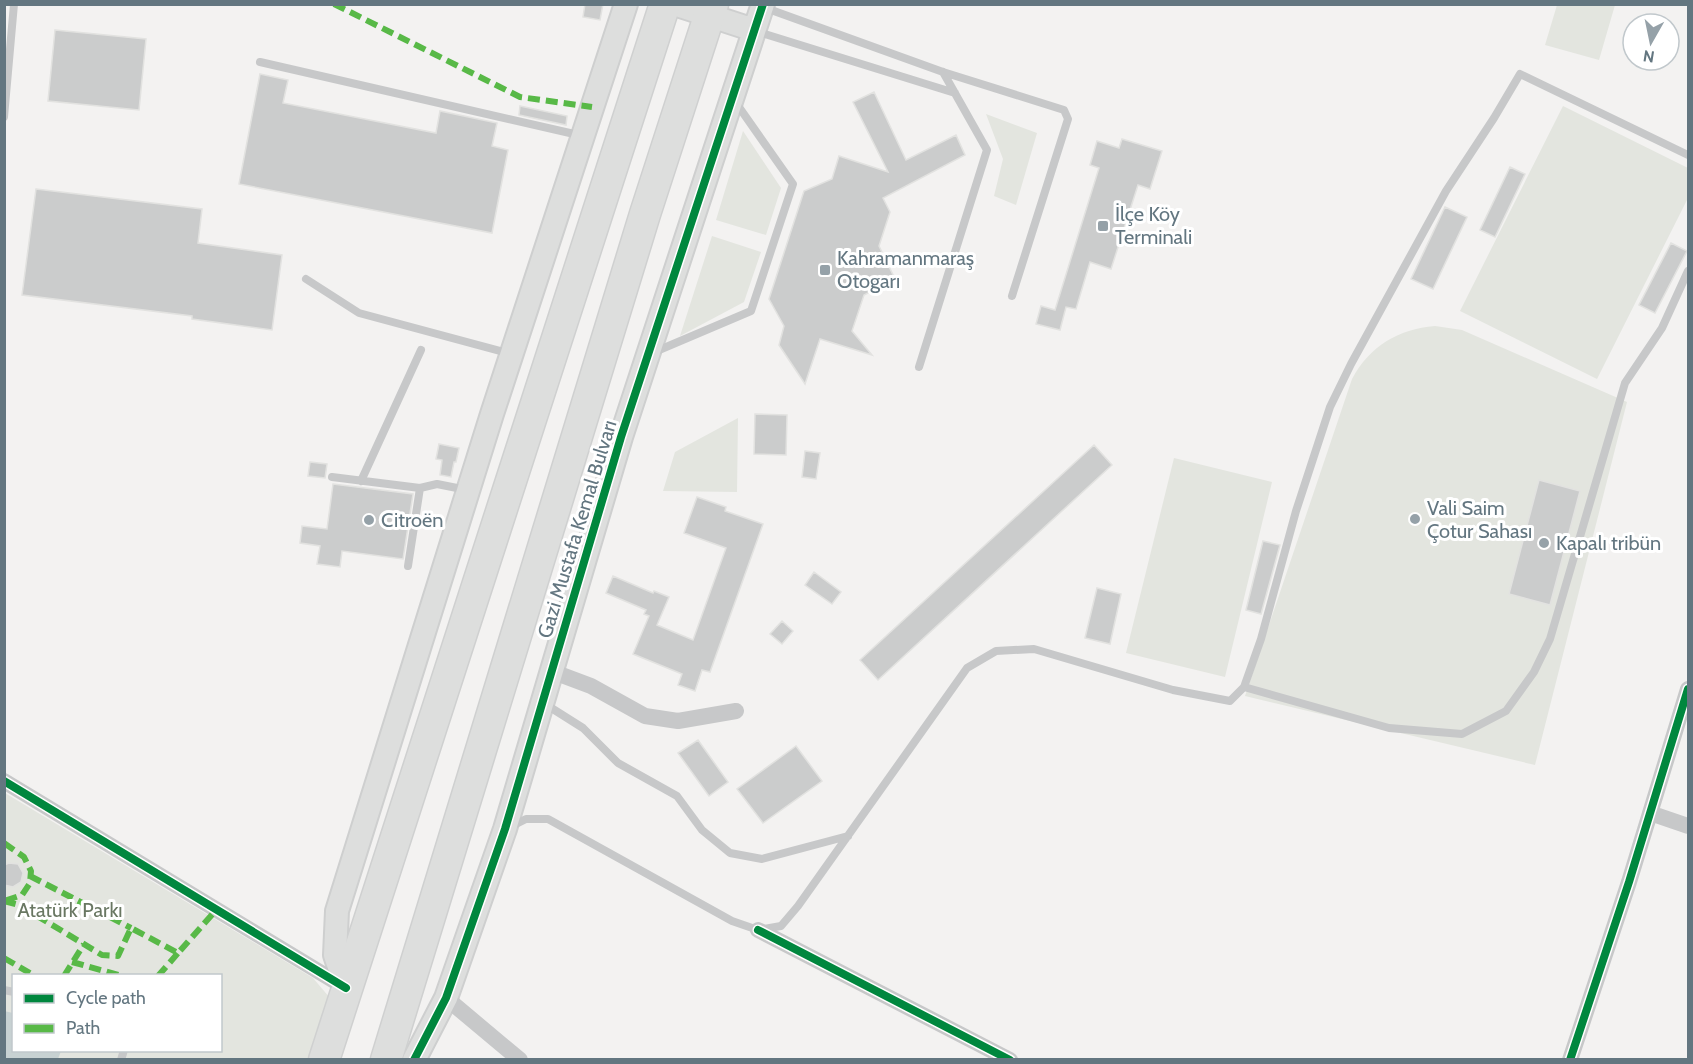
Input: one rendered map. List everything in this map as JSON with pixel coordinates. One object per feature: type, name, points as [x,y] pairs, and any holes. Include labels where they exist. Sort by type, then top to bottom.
[{"type":"highway","points":[[324,1059],[665,4]]},
{"type":"highway","name":"Gazi Mustafa Kemal Bulvarı","points":[[386,1059],[645,214],[712,10]]},
{"type":"street","points":[[346,988],[335,955],[337,911],[468,490],[626,4]]},
{"type":"street","points":[[674,4],[712,10],[754,30]]},
{"type":"street","name":"Gazi Mustafa Kemal Bulvarı","points":[[414,1059],[446,998],[505,830],[621,436],[754,30],[760,5]]},
{"type":"street","points":[[551,671],[591,686],[645,716],[678,721],[736,711]]},
{"type":"street","points":[[1570,1059],[1689,689]]},
{"type":"street","points":[[4,781],[346,988]]},
{"type":"street","points":[[1650,813],[1689,826]]},
{"type":"street","points":[[758,930],[1010,1059]]},
{"type":"street","points":[[446,998],[520,1059]]},
{"type":"lane","points":[[4,117],[14,4]]},
{"type":"lane","points":[[760,5],[942,72],[1064,110],[1068,119],[1012,296]]},
{"type":"lane","points":[[754,30],[955,93]]},
{"type":"lane","points":[[261,62],[583,136]]},
{"type":"lane","points":[[919,367],[987,150],[942,72]]},
{"type":"lane","points":[[505,830],[526,819],[548,819],[732,921],[758,930],[781,926],[798,906],[967,668],[996,651],[1034,649],[1173,690],[1230,700],[1244,687],[1261,639],[1296,511],[1330,407],[1351,364],[1446,191],[1520,75],[1689,154]]},
{"type":"lane","points":[[648,355],[751,311],[793,184],[732,97]]},
{"type":"lane","points":[[1244,687],[1389,728],[1462,734],[1506,711],[1534,672],[1550,639],[1625,383],[1662,328],[1689,272]]},
{"type":"lane","points":[[306,279],[359,313],[512,354]]},
{"type":"lane","points":[[361,481],[421,350]]},
{"type":"lane","points":[[332,477],[420,488],[437,484],[468,490]]},
{"type":"lane","points":[[408,566],[420,488]]},
{"type":"lane","points":[[542,702],[583,728],[618,763],[677,796],[702,830],[730,853],[762,859],[848,836]]},
{"type":"green space","points":[[1557,5],[1615,5],[1599,60],[1545,45]]},
{"type":"green space","points":[[1563,106],[1688,168],[1688,198],[1597,379],[1460,311]]},
{"type":"green space","points":[[986,114],[1037,133],[1016,205],[994,196],[1003,159]]},
{"type":"green space","points":[[743,131],[781,188],[766,235],[716,220]]},
{"type":"green space","points":[[712,236],[761,252],[744,302],[680,336]]},
{"type":"green space","points":[[1435,326],[1462,330],[1627,402],[1535,765],[1245,696],[1352,379],[1367,357],[1386,341],[1409,331]]},
{"type":"green space","points":[[738,418],[737,492],[663,491],[675,452]]},
{"type":"green space","points":[[1174,458],[1272,482],[1225,677],[1126,653]]},
{"type":"green space","name":"Atatürk Parkı","points":[[5,793],[313,978],[336,1005],[319,1059],[5,1059]]},
{"type":"shaded area","points":[[4,1011],[12,1013],[12,1052],[61,1052],[58,1059],[5,1059]]},
{"type":"building","points":[[585,4],[603,4],[600,20],[583,17]]},
{"type":"building","points":[[55,30],[146,39],[139,110],[48,101]]},
{"type":"building","points":[[260,74],[288,80],[283,103],[436,133],[440,111],[497,123],[492,146],[508,150],[492,233],[239,184]]},
{"type":"building","name":"Kahramanmaraş Otogarı","points":[[874,92],[906,160],[956,135],[965,155],[883,198],[890,212],[879,246],[895,279],[864,295],[852,331],[872,355],[820,339],[805,384],[779,345],[784,326],[769,299],[804,191],[832,179],[839,156],[888,172],[853,102]]},
{"type":"building","points":[[520,106],[567,116],[566,125],[519,115]]},
{"type":"building","name":"İlçe Köy Terminali","points":[[1122,139],[1162,151],[1150,189],[1138,185],[1111,269],[1090,262],[1076,309],[1066,307],[1060,330],[1036,324],[1041,306],[1055,310],[1099,168],[1090,165],[1097,141],[1119,148]]},
{"type":"building","points":[[1510,167],[1525,174],[1495,237],[1480,230]]},
{"type":"building","points":[[36,189],[202,209],[198,243],[282,255],[272,330],[192,319],[192,316],[22,295]]},
{"type":"building","points":[[1445,207],[1467,217],[1433,289],[1411,279]]},
{"type":"building","points":[[1671,243],[1687,251],[1655,313],[1639,305]]},
{"type":"building","points":[[755,414],[787,415],[786,455],[754,454]]},
{"type":"building","points":[[439,444],[459,448],[451,477],[440,475],[442,460],[436,459]]},
{"type":"building","points":[[1094,445],[1112,465],[878,680],[860,660]]},
{"type":"building","points":[[805,451],[820,453],[816,479],[802,477]]},
{"type":"building","points":[[310,462],[327,464],[325,478],[308,476]]},
{"type":"building","name":"Kapalı tribün","points":[[1539,480],[1580,491],[1550,605],[1509,594]]},
{"type":"building","name":"Citroën","points":[[333,484],[413,494],[403,559],[342,551],[340,567],[317,564],[320,546],[300,543],[302,526],[327,529]]},
{"type":"building","points":[[697,497],[726,507],[725,511],[763,524],[710,672],[702,670],[695,691],[678,685],[682,674],[633,654],[649,616],[644,614],[646,610],[606,593],[613,576],[653,593],[654,591],[669,597],[657,625],[693,640],[726,548],[684,533]]},
{"type":"building","points":[[1263,541],[1280,545],[1261,614],[1246,610]]},
{"type":"building","points":[[814,572],[841,592],[832,604],[805,585]]},
{"type":"building","points":[[1097,588],[1121,594],[1110,644],[1085,638]]},
{"type":"building","points":[[782,621],[793,631],[782,644],[770,634]]},
{"type":"building","points":[[698,740],[728,782],[709,796],[678,753]]},
{"type":"building","points":[[796,746],[822,781],[763,823],[737,789]]},
{"type":"building","points":[[18,864],[23,873],[21,882],[13,887],[4,885],[4,865]]},
{"type":"marked path","points":[[334,4],[520,97],[592,107]]},
{"type":"marked path","points":[[4,843],[24,857],[31,871],[30,883],[22,895],[4,901]]},
{"type":"marked path","points":[[30,876],[131,928]]},
{"type":"marked path","points":[[4,901],[19,905],[102,955],[118,956],[131,928],[178,953],[217,909]]},
{"type":"marked path","points":[[65,974],[84,944]]},
{"type":"marked path","points":[[160,974],[178,953]]},
{"type":"marked path","points":[[4,958],[32,974]]},
{"type":"marked path","points":[[72,962],[115,974]]},
{"type":"cycle path","points":[[414,1060],[446,998],[505,829],[621,437],[763,4]]},
{"type":"cycle path","points":[[1570,1060],[1629,882],[1688,689]]},
{"type":"cycle path","points":[[4,781],[346,988]]},
{"type":"cycle path","points":[[758,930],[1010,1060]]},
{"type":"place","name":"İlçe Köy Terminali","points":[[1103,226]]},
{"type":"place","name":"Kahramanmaraş Otogarı","points":[[825,270]]},
{"type":"place","name":"Vali Saim Çotur Sahası","points":[[1415,519]]},
{"type":"place","name":"Citroën","points":[[369,520]]},
{"type":"place","name":"Kapalı tribün","points":[[1544,543]]}]
